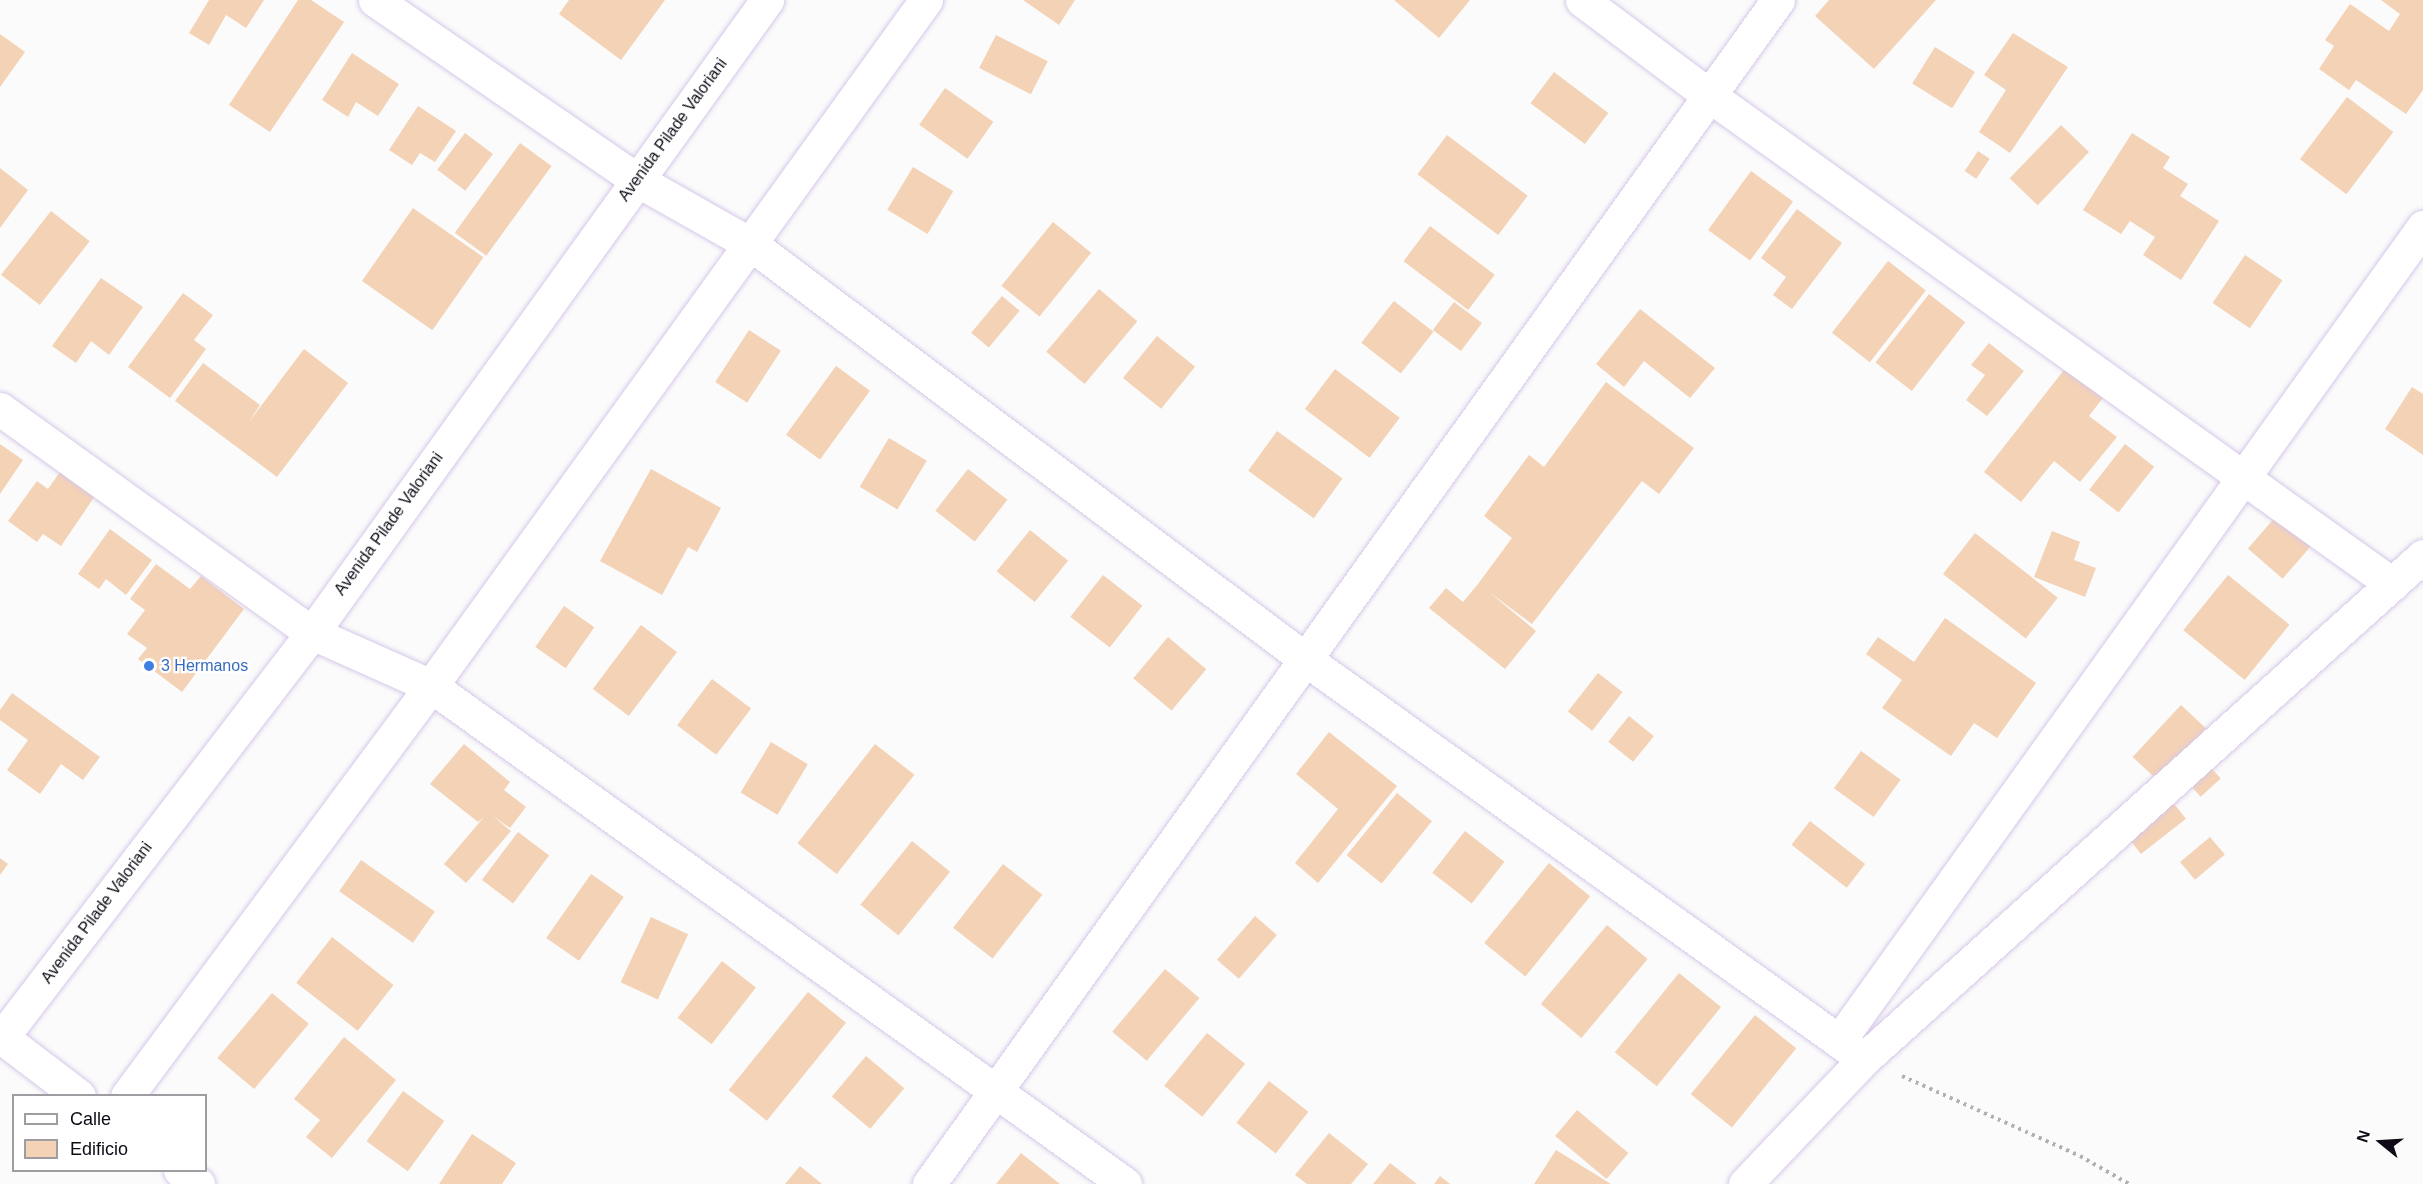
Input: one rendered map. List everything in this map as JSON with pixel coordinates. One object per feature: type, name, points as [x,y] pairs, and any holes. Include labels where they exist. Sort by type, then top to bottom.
[{"type":"street","points":[[375,0],[637,180],[752,245],[1305,658],[1852,1050]]},
{"type":"street","name":"Avenida Pilade Valoriani","points":[[1,1038],[312,633],[767,0]]},
{"type":"street","points":[[128,1094],[431,686],[752,245],[926,0]]},
{"type":"street","points":[[1582,0],[1710,96],[2243,475],[2392,584]]},
{"type":"street","points":[[929,1184],[1778,0]]},
{"type":"street","points":[[1745,1184],[1852,1050],[2243,475],[2423,227]]},
{"type":"street","points":[[0,409],[312,633],[431,686],[1125,1184]]},
{"type":"street","points":[[1852,1050],[2423,556]]},
{"type":"street","points":[[1,1038],[78,1094]]},
{"type":"street","points":[[183,1172],[198,1184]]},
{"type":"path","points":[[1852,1050],[2080,1156],[2129,1184]]},
{"type":"building","points":[[209,0],[264,0],[246,28],[226,15],[209,45],[189,33]]},
{"type":"building","points":[[298,0],[311,0],[344,22],[270,132],[229,105]]},
{"type":"building","points":[[569,0],[665,0],[621,60],[559,14]]},
{"type":"building","points":[[1023,0],[1075,0],[1059,25]]},
{"type":"building","points":[[1394,0],[1470,0],[1439,38]]},
{"type":"building","points":[[1829,0],[1936,0],[1874,69],[1815,16]]},
{"type":"building","points":[[2381,0],[2423,0],[2423,90],[2406,114],[2356,80],[2349,90],[2319,69],[2334,46],[2325,40],[2350,4],[2389,31],[2400,14]]},
{"type":"building","points":[[2013,33],[2068,67],[2010,153],[1979,132],[2006,90],[1984,75]]},
{"type":"building","points":[[0,34],[25,52],[0,87]]},
{"type":"building","points":[[996,35],[1048,61],[1031,94],[979,68]]},
{"type":"building","points":[[1935,47],[1975,72],[1952,108],[1912,83]]},
{"type":"building","points":[[352,53],[399,84],[378,116],[356,102],[348,117],[322,100]]},
{"type":"building","points":[[1554,72],[1608,113],[1585,144],[1531,103]]},
{"type":"building","points":[[945,88],[993,122],[968,159],[919,125]]},
{"type":"building","points":[[2347,97],[2393,132],[2346,194],[2300,159]]},
{"type":"building","points":[[418,106],[456,131],[435,162],[420,153],[412,165],[389,150]]},
{"type":"building","points":[[2061,125],[2089,152],[2038,205],[2010,178]]},
{"type":"building","points":[[465,133],[493,154],[465,191],[437,170]]},
{"type":"building","points":[[2132,133],[2170,157],[2163,168],[2188,184],[2180,196],[2219,221],[2181,280],[2143,255],[2155,237],[2130,221],[2121,234],[2083,210]]},
{"type":"building","points":[[1447,135],[1528,196],[1498,235],[1418,174]]},
{"type":"building","points":[[520,143],[552,166],[486,256],[455,233]]},
{"type":"building","points":[[1978,151],[1990,159],[1976,179],[1965,171]]},
{"type":"building","points":[[913,167],[953,191],[928,234],[887,210]]},
{"type":"building","points":[[0,168],[28,190],[0,228]]},
{"type":"building","points":[[1751,171],[1793,202],[1750,261],[1708,230]]},
{"type":"building","points":[[413,208],[483,257],[432,330],[362,281]]},
{"type":"building","points":[[1797,209],[1842,243],[1792,309],[1773,295],[1786,277],[1761,258]]},
{"type":"building","points":[[51,211],[90,241],[40,305],[1,275]]},
{"type":"building","points":[[1053,222],[1091,253],[1039,317],[1001,286]]},
{"type":"building","points":[[1430,226],[1495,275],[1468,310],[1404,261]]},
{"type":"building","points":[[2245,255],[2282,280],[2250,328],[2213,303]]},
{"type":"building","points":[[1888,261],[1926,291],[1870,362],[1832,333]]},
{"type":"building","points":[[101,278],[143,307],[109,355],[91,341],[76,363],[52,346]]},
{"type":"building","points":[[1099,289],[1137,321],[1085,384],[1046,352]]},
{"type":"building","points":[[183,293],[213,315],[194,340],[206,349],[170,398],[128,367]]},
{"type":"building","points":[[1929,294],[1965,322],[1912,391],[1875,363]]},
{"type":"building","points":[[1002,296],[1020,311],[989,348],[971,333]]},
{"type":"building","points":[[1394,301],[1433,332],[1401,374],[1361,343]]},
{"type":"building","points":[[1454,302],[1482,323],[1461,351],[1433,330]]},
{"type":"building","points":[[1640,309],[1715,368],[1690,398],[1644,361],[1624,387],[1596,364]]},
{"type":"building","points":[[749,330],[781,351],[747,403],[715,382]]},
{"type":"building","points":[[1157,336],[1195,367],[1161,409],[1123,378]]},
{"type":"building","points":[[1989,343],[2024,371],[1987,416],[1966,400],[1985,375],[1971,365]]},
{"type":"building","points":[[304,349],[348,383],[277,477],[175,401],[203,363],[260,405],[249,422]]},
{"type":"building","points":[[2075,356],[2112,386],[2089,416],[2117,437],[2080,482],[2054,461],[2021,502],[1984,472]]},
{"type":"building","points":[[836,366],[870,391],[820,459],[786,435]]},
{"type":"building","points":[[1335,369],[1400,418],[1370,458],[1305,409]]},
{"type":"building","points":[[1606,382],[1694,448],[1659,494],[1642,481],[1532,624],[1489,592],[1536,631],[1505,669],[1429,608],[1446,588],[1463,602],[1478,584],[1512,538],[1484,516],[1529,455],[1544,467]]},
{"type":"building","points":[[2412,387],[2423,394],[2423,455],[2385,429]]},
{"type":"building","points":[[1277,431],[1343,479],[1314,518],[1248,471]]},
{"type":"building","points":[[889,438],[927,461],[897,510],[860,487]]},
{"type":"building","points":[[0,444],[23,460],[0,494]]},
{"type":"building","points":[[2125,444],[2154,467],[2118,512],[2089,490]]},
{"type":"building","points":[[651,469],[721,508],[697,552],[688,547],[662,595],[600,561]]},
{"type":"building","points":[[968,469],[1007,500],[975,542],[935,511]]},
{"type":"building","points":[[60,472],[95,496],[61,546],[43,534],[37,542],[8,521],[37,481],[48,489]]},
{"type":"building","points":[[2284,507],[2319,537],[2283,579],[2248,549]]},
{"type":"building","points":[[110,529],[152,560],[126,595],[106,579],[99,589],[78,574]]},
{"type":"building","points":[[1030,530],[1068,561],[1035,602],[997,571]]},
{"type":"building","points":[[2052,531],[2080,542],[2074,560],[2096,568],[2085,597],[2034,577]]},
{"type":"building","points":[[1975,533],[2058,598],[2026,639],[1943,574]]},
{"type":"building","points":[[156,564],[190,589],[201,576],[244,609],[182,692],[138,659],[147,648],[127,634],[145,610],[130,599]]},
{"type":"building","points":[[1103,575],[1142,606],[1110,648],[1070,617]]},
{"type":"building","points":[[2228,575],[2289,625],[2245,680],[2183,630]]},
{"type":"building","points":[[564,606],[594,627],[566,668],[535,647]]},
{"type":"building","points":[[1945,618],[2036,683],[1997,738],[1974,723],[1951,756],[1882,708],[1902,680],[1866,654],[1878,637],[1914,662]]},
{"type":"building","points":[[641,625],[677,652],[629,716],[593,689]]},
{"type":"building","points":[[1168,637],[1206,669],[1172,711],[1133,678]]},
{"type":"building","points":[[1598,673],[1622,692],[1592,731],[1568,712]]},
{"type":"building","points":[[712,679],[751,708],[716,755],[677,725]]},
{"type":"building","points":[[12,693],[100,757],[83,780],[61,764],[40,794],[7,770],[28,740],[0,720],[0,710]]},
{"type":"building","points":[[2181,705],[2206,728],[2157,780],[2133,757]]},
{"type":"building","points":[[1629,716],[1654,736],[1633,762],[1608,742]]},
{"type":"building","points":[[1329,732],[1397,786],[1318,883],[1295,863],[1338,809],[1296,774]]},
{"type":"building","points":[[771,742],[808,764],[777,815],[741,793]]},
{"type":"building","points":[[464,744],[510,782],[504,790],[526,807],[510,828],[493,816],[511,831],[466,883],[444,864],[484,817],[478,822],[430,784]]},
{"type":"building","points":[[875,744],[914,775],[837,874],[797,843]]},
{"type":"building","points":[[1861,751],[1901,780],[1874,817],[1834,788]]},
{"type":"building","points":[[2204,760],[2221,779],[2201,797],[2184,778]]},
{"type":"building","points":[[1397,793],[1432,821],[1382,883],[1347,855]]},
{"type":"building","points":[[2168,796],[2186,819],[2141,854],[2123,831]]},
{"type":"building","points":[[1810,821],[1865,864],[1847,888],[1792,845]]},
{"type":"building","points":[[1465,831],[1504,862],[1472,904],[1432,873]]},
{"type":"building","points":[[518,832],[549,855],[513,903],[482,880]]},
{"type":"building","points":[[2210,837],[2225,855],[2195,880],[2180,862]]},
{"type":"building","points":[[912,841],[950,872],[898,936],[860,905]]},
{"type":"building","points":[[0,858],[8,864],[0,875]]},
{"type":"building","points":[[361,860],[435,912],[413,943],[339,891]]},
{"type":"building","points":[[1549,863],[1590,896],[1525,976],[1484,943]]},
{"type":"building","points":[[1003,864],[1042,895],[993,959],[953,928]]},
{"type":"building","points":[[591,874],[624,897],[579,961],[546,938]]},
{"type":"building","points":[[1255,916],[1277,935],[1239,979],[1217,960]]},
{"type":"building","points":[[651,917],[688,934],[658,1000],[621,982]]},
{"type":"building","points":[[1607,925],[1648,959],[1581,1038],[1541,1004]]},
{"type":"building","points":[[332,937],[393,985],[358,1031],[296,983]]},
{"type":"building","points":[[722,961],[756,987],[712,1044],[678,1018]]},
{"type":"building","points":[[1165,969],[1199,998],[1147,1061],[1112,1032]]},
{"type":"building","points":[[1679,973],[1721,1007],[1657,1086],[1615,1052]]},
{"type":"building","points":[[808,992],[846,1023],[767,1121],[729,1090]]},
{"type":"building","points":[[272,993],[309,1024],[254,1089],[217,1058]]},
{"type":"building","points":[[1755,1015],[1796,1048],[1732,1128],[1691,1094]]},
{"type":"building","points":[[1207,1033],[1245,1064],[1202,1117],[1164,1086]]},
{"type":"building","points":[[344,1037],[396,1080],[332,1158],[306,1137],[320,1120],[294,1099]]},
{"type":"building","points":[[866,1056],[904,1088],[870,1129],[832,1097]]},
{"type":"building","points":[[1269,1081],[1308,1112],[1276,1154],[1236,1123]]},
{"type":"building","points":[[403,1091],[444,1121],[408,1171],[367,1141]]},
{"type":"building","points":[[1577,1110],[1628,1153],[1606,1179],[1555,1136]]},
{"type":"building","points":[[1329,1133],[1368,1164],[1351,1184],[1307,1184],[1295,1175]]},
{"type":"building","points":[[472,1134],[516,1163],[502,1184],[439,1184]]},
{"type":"building","points":[[1556,1150],[1611,1184],[1534,1184]]},
{"type":"building","points":[[1021,1153],[1060,1184],[996,1184]]},
{"type":"building","points":[[1390,1163],[1417,1184],[1373,1184]]},
{"type":"building","points":[[800,1166],[822,1184],[785,1184]]},
{"type":"building","points":[[1440,1176],[1450,1184],[1434,1184]]},
{"type":"place","name":"3 Hermanos","points":[[149,666]]}]
